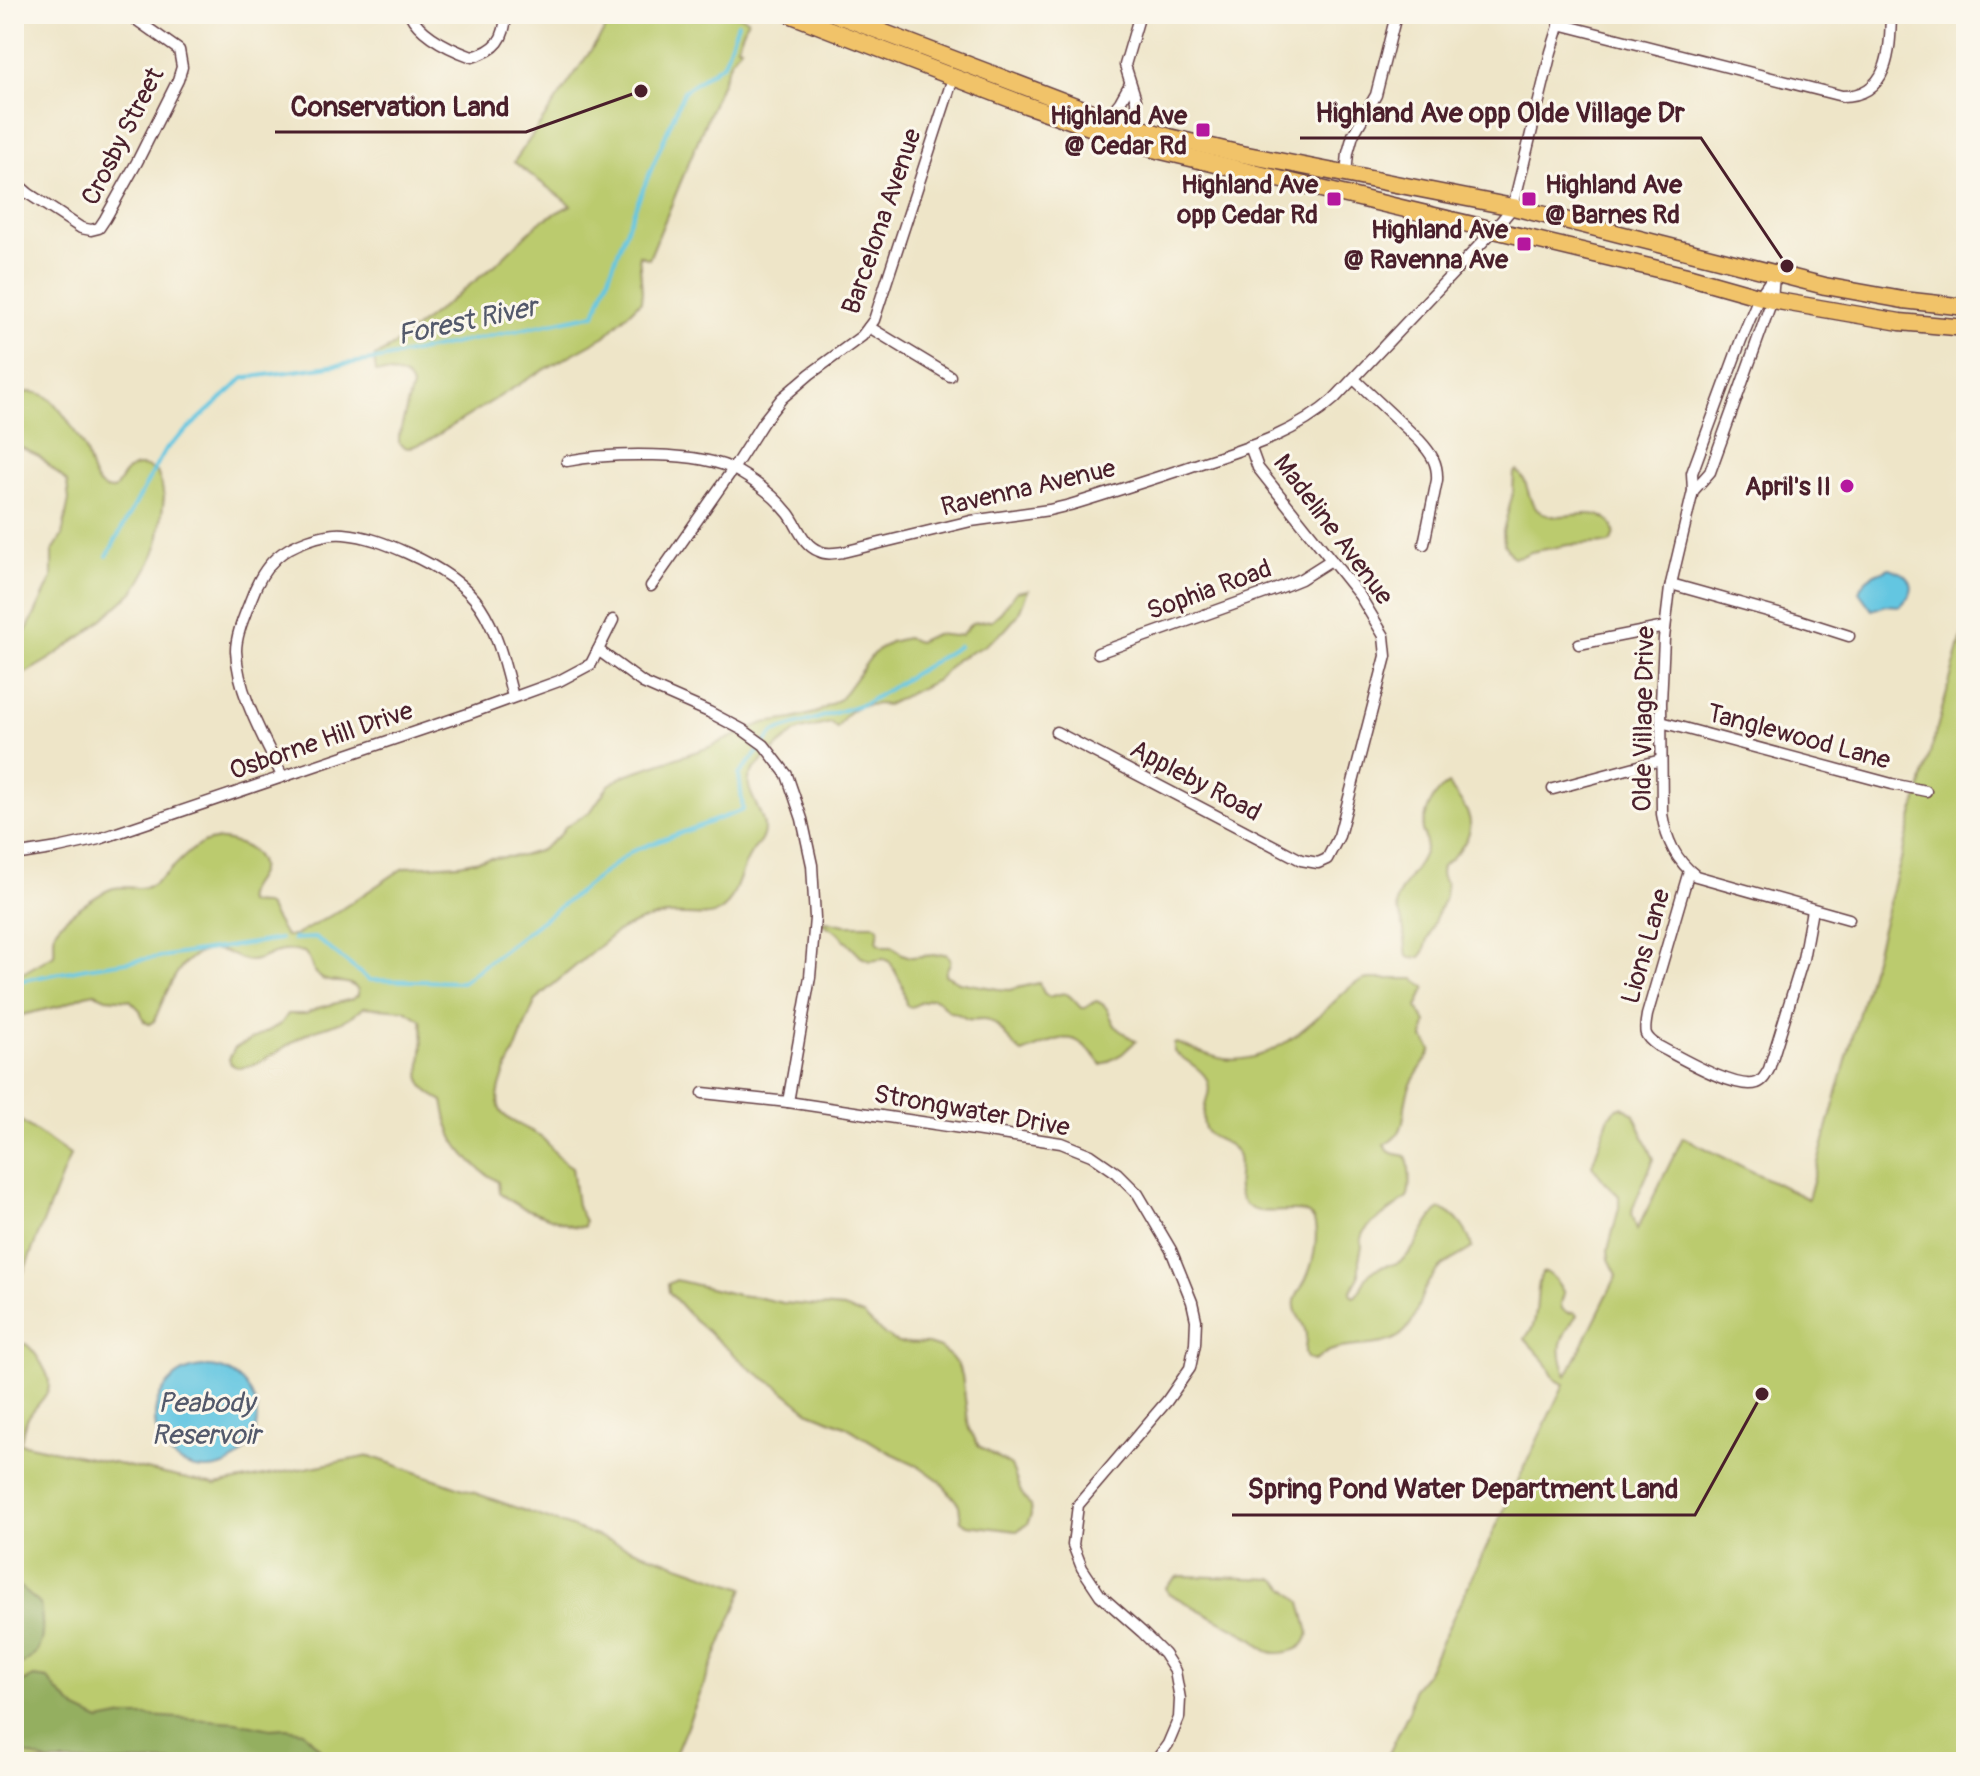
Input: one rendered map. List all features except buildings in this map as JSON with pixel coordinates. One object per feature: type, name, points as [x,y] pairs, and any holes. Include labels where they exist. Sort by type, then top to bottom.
[{"type":"main road","points":[[789,14],[953,78],[1153,149],[1687,276],[1765,298],[1900,322],[1966,328]]},
{"type":"main road","points":[[835,14],[1107,118],[1214,148],[1513,207],[1866,295],[1966,307]]},
{"type":"street","name":"Crosby Street","points":[[14,181],[81,228],[99,228],[137,162],[182,67],[179,50],[128,14]]},
{"type":"street","points":[[410,14],[426,33],[472,57],[495,46],[502,37],[506,14]]},
{"type":"street","points":[[1137,127],[1136,100],[1125,65],[1140,14]]},
{"type":"street","points":[[1346,175],[1353,135],[1376,95],[1394,14]]},
{"type":"street","points":[[1513,207],[1561,19],[1848,96],[1871,86],[1886,67],[1891,14]]},
{"type":"street","name":"Barcelona Avenue","points":[[651,586],[782,398],[862,336],[874,320],[953,78]]},
{"type":"street","points":[[1107,118],[1130,84]]},
{"type":"street","name":"Ravenna Avenue","points":[[567,461],[604,456],[673,456],[708,461],[733,469],[766,491],[789,514],[809,544],[817,551],[828,554],[971,521],[1070,505],[1250,446],[1307,421],[1354,379],[1513,207]]},
{"type":"street","name":"Olde Village Drive","points":[[1693,491],[1710,472],[1775,274]]},
{"type":"street","name":"Olde Village Drive","points":[[1689,871],[1670,846],[1662,814],[1661,722],[1665,627],[1671,584],[1693,491],[1692,473],[1741,340],[1765,298]]},
{"type":"street","points":[[869,327],[950,376]]},
{"type":"street","points":[[1354,379],[1419,440],[1434,460],[1437,480],[1424,544]]},
{"type":"street","name":"Madeline Avenue","points":[[1250,446],[1258,468],[1360,596],[1379,625],[1387,645],[1339,836],[1327,859],[1318,863]]},
{"type":"street","points":[[282,776],[241,681],[236,649],[242,620],[256,586],[277,557],[307,540],[341,533],[378,540],[421,559],[453,578],[479,605],[496,637],[513,697]]},
{"type":"street","name":"Sophia Road","points":[[1098,653],[1274,590],[1315,572],[1331,560]]},
{"type":"street","points":[[1671,584],[1849,636]]},
{"type":"street","name":"Osborne Hill Drive","points":[[14,855],[99,839],[559,681],[591,664],[613,620]]},
{"type":"street","points":[[1579,644],[1665,627]]},
{"type":"street","points":[[598,650],[643,683],[743,730],[764,745],[787,775],[802,819],[812,865],[815,918],[810,977],[788,1102]]},
{"type":"street","name":"Tanglewood Lane","points":[[1661,722],[1926,791]]},
{"type":"street","name":"Appleby Road","points":[[1056,732],[1301,860],[1318,863]]},
{"type":"street","points":[[1553,789],[1661,760]]},
{"type":"street","points":[[1689,871],[1705,879],[1849,919]]},
{"type":"street","name":"Lions Lane","points":[[1689,871],[1647,1015],[1645,1033],[1648,1040],[1658,1046],[1726,1080],[1751,1084],[1764,1079],[1803,959],[1812,910]]},
{"type":"street","name":"Strongwater Drive","points":[[703,1093],[788,1102],[1061,1143],[1091,1155],[1117,1173],[1138,1194],[1171,1250],[1192,1302],[1196,1320],[1195,1344],[1190,1368],[1167,1401],[1078,1505],[1073,1545],[1082,1568],[1100,1595],[1164,1654],[1175,1671],[1180,1699],[1179,1718],[1168,1744],[1155,1762]]},
{"type":"green space","points":[[616,14],[735,14],[748,19],[737,46],[741,47],[731,60],[649,259],[639,255],[641,301],[605,336],[531,377],[426,442],[408,448],[402,446],[399,436],[412,387],[403,376],[376,372],[374,357],[389,349],[495,265],[539,222],[571,205],[514,162]]},
{"type":"green space","points":[[14,393],[44,395],[58,407],[81,442],[93,475],[101,486],[114,490],[131,468],[142,466],[157,472],[164,498],[158,543],[133,592],[88,632],[14,680],[14,654],[52,578],[52,552],[62,536],[69,500],[67,482],[39,456],[14,444]]},
{"type":"green space","points":[[1517,471],[1533,504],[1542,513],[1551,516],[1599,515],[1613,527],[1612,540],[1609,543],[1568,545],[1514,557],[1504,544],[1503,531],[1513,493],[1514,473]]},
{"type":"green space","points":[[1028,590],[1018,615],[1005,630],[984,646],[957,659],[937,680],[887,705],[859,706],[848,713],[837,728],[831,723],[794,733],[758,765],[750,776],[749,788],[763,822],[764,833],[747,861],[731,899],[722,910],[703,915],[660,916],[621,930],[535,1002],[502,1082],[499,1107],[507,1118],[541,1137],[561,1160],[572,1167],[577,1206],[585,1221],[584,1227],[572,1226],[509,1200],[499,1192],[498,1182],[465,1155],[451,1132],[443,1101],[421,1082],[421,1020],[405,1010],[364,1007],[343,1020],[308,1033],[256,1063],[241,1068],[231,1064],[229,1059],[235,1048],[281,1024],[288,1014],[306,1014],[358,995],[358,990],[350,984],[319,977],[304,952],[282,951],[250,961],[220,950],[192,957],[176,975],[154,1021],[149,1024],[130,1000],[106,998],[95,993],[60,1006],[14,1017],[14,978],[54,955],[54,937],[58,926],[108,890],[150,886],[197,846],[219,840],[244,846],[254,853],[260,868],[249,890],[247,903],[268,907],[284,934],[294,936],[402,869],[522,856],[541,850],[565,827],[591,811],[609,785],[625,775],[707,748],[764,723],[818,712],[841,698],[873,654],[890,642],[906,638],[918,642],[935,634],[961,635],[972,623],[992,620],[1016,592]]},
{"type":"green space","points":[[1966,622],[1966,1762],[1385,1762],[1410,1709],[1413,1689],[1426,1674],[1564,1384],[1556,1380],[1545,1361],[1525,1339],[1534,1321],[1542,1273],[1552,1276],[1564,1293],[1562,1309],[1577,1315],[1561,1344],[1561,1358],[1567,1376],[1617,1275],[1608,1250],[1619,1196],[1592,1165],[1609,1116],[1622,1107],[1633,1113],[1654,1159],[1633,1207],[1637,1230],[1683,1137],[1808,1199]]},
{"type":"green space","points":[[1448,784],[1467,812],[1470,828],[1460,849],[1442,866],[1445,897],[1424,952],[1420,957],[1411,958],[1407,956],[1397,900],[1422,857],[1425,840],[1422,831],[1430,805],[1437,793]]},
{"type":"green space","points":[[820,922],[845,925],[875,925],[879,928],[877,942],[911,957],[946,954],[950,962],[945,975],[959,982],[1009,990],[1039,983],[1049,997],[1065,994],[1081,1008],[1096,1001],[1105,1006],[1118,1029],[1136,1041],[1122,1054],[1102,1065],[1074,1039],[1057,1040],[1022,1053],[989,1020],[966,1018],[950,1012],[934,999],[910,1007],[906,1005],[902,984],[890,962],[884,959],[870,961],[861,957],[837,932]]},
{"type":"green space","points":[[1369,979],[1414,979],[1426,987],[1417,1007],[1426,1023],[1423,1038],[1432,1050],[1409,1089],[1398,1134],[1384,1145],[1390,1152],[1406,1156],[1410,1177],[1407,1198],[1363,1233],[1359,1277],[1351,1291],[1352,1296],[1357,1294],[1372,1271],[1400,1262],[1440,1209],[1461,1224],[1472,1248],[1433,1276],[1409,1326],[1398,1337],[1382,1343],[1338,1349],[1314,1361],[1305,1354],[1306,1333],[1295,1305],[1313,1260],[1315,1225],[1311,1216],[1303,1212],[1267,1212],[1246,1205],[1238,1189],[1239,1163],[1236,1152],[1210,1135],[1204,1126],[1209,1092],[1206,1078],[1174,1052],[1174,1044],[1224,1059],[1255,1057],[1284,1043],[1350,988]]},
{"type":"green space","points":[[14,1116],[70,1155],[14,1296]]},
{"type":"green space","points":[[676,1280],[783,1303],[844,1308],[863,1315],[898,1343],[928,1344],[940,1348],[951,1357],[962,1375],[969,1429],[979,1446],[1011,1466],[1030,1506],[1031,1515],[1027,1524],[1017,1531],[968,1525],[961,1521],[959,1505],[940,1481],[919,1466],[845,1426],[810,1412],[751,1369],[693,1319],[669,1292],[668,1284]]},
{"type":"green space","points":[[21,1344],[26,1344],[37,1356],[49,1386],[29,1416],[20,1443],[215,1485],[370,1456],[744,1588],[672,1762],[14,1762],[14,1356]]},
{"type":"green space","points":[[1177,1577],[1276,1579],[1301,1602],[1309,1633],[1306,1641],[1288,1652],[1265,1650],[1254,1639],[1168,1593],[1166,1587]]},
{"type":"green space","points":[[14,1582],[40,1604],[42,1634],[32,1657],[14,1669]]},
{"type":"green space","points":[[34,1677],[48,1679],[77,1710],[100,1721],[125,1716],[149,1716],[236,1722],[303,1731],[321,1750],[323,1762],[50,1762],[14,1750],[14,1686]]},
{"type":"water","points":[[1890,568],[1909,579],[1910,594],[1900,606],[1886,605],[1872,610],[1859,592],[1861,587],[1871,576]]},
{"type":"water","name":"Peabody Reservoir","points":[[206,1367],[225,1371],[242,1382],[253,1399],[257,1418],[253,1437],[242,1454],[225,1465],[206,1469],[187,1465],[170,1454],[159,1437],[155,1418],[159,1399],[170,1382],[187,1371]]},
{"type":"waterway","name":"Forest River","points":[[107,556],[165,450],[244,378],[381,359],[595,314],[684,91],[724,63],[738,23]]},
{"type":"waterway","points":[[293,939],[316,938],[369,980],[462,982],[632,851],[743,810],[739,775],[774,732],[866,703],[959,646]]},
{"type":"waterway","points":[[14,982],[280,939]]},
{"type":"place","name":"Conservation Land","points":[[641,91]]},
{"type":"place","name":"Highland Ave @ Cedar Rd","points":[[1203,130]]},
{"type":"place","name":"Highland Ave opp Cedar Rd","points":[[1334,199]]},
{"type":"place","name":"Highland Ave @ Barnes Rd","points":[[1529,199]]},
{"type":"place","name":"Highland Ave @ Ravenna Ave","points":[[1524,244]]},
{"type":"place","name":"Highland Ave opp Olde Village Dr","points":[[1787,266]]},
{"type":"place","name":"April's II","points":[[1847,486]]},
{"type":"place","name":"Spring Pond Water Department Land","points":[[1762,1394]]}]
